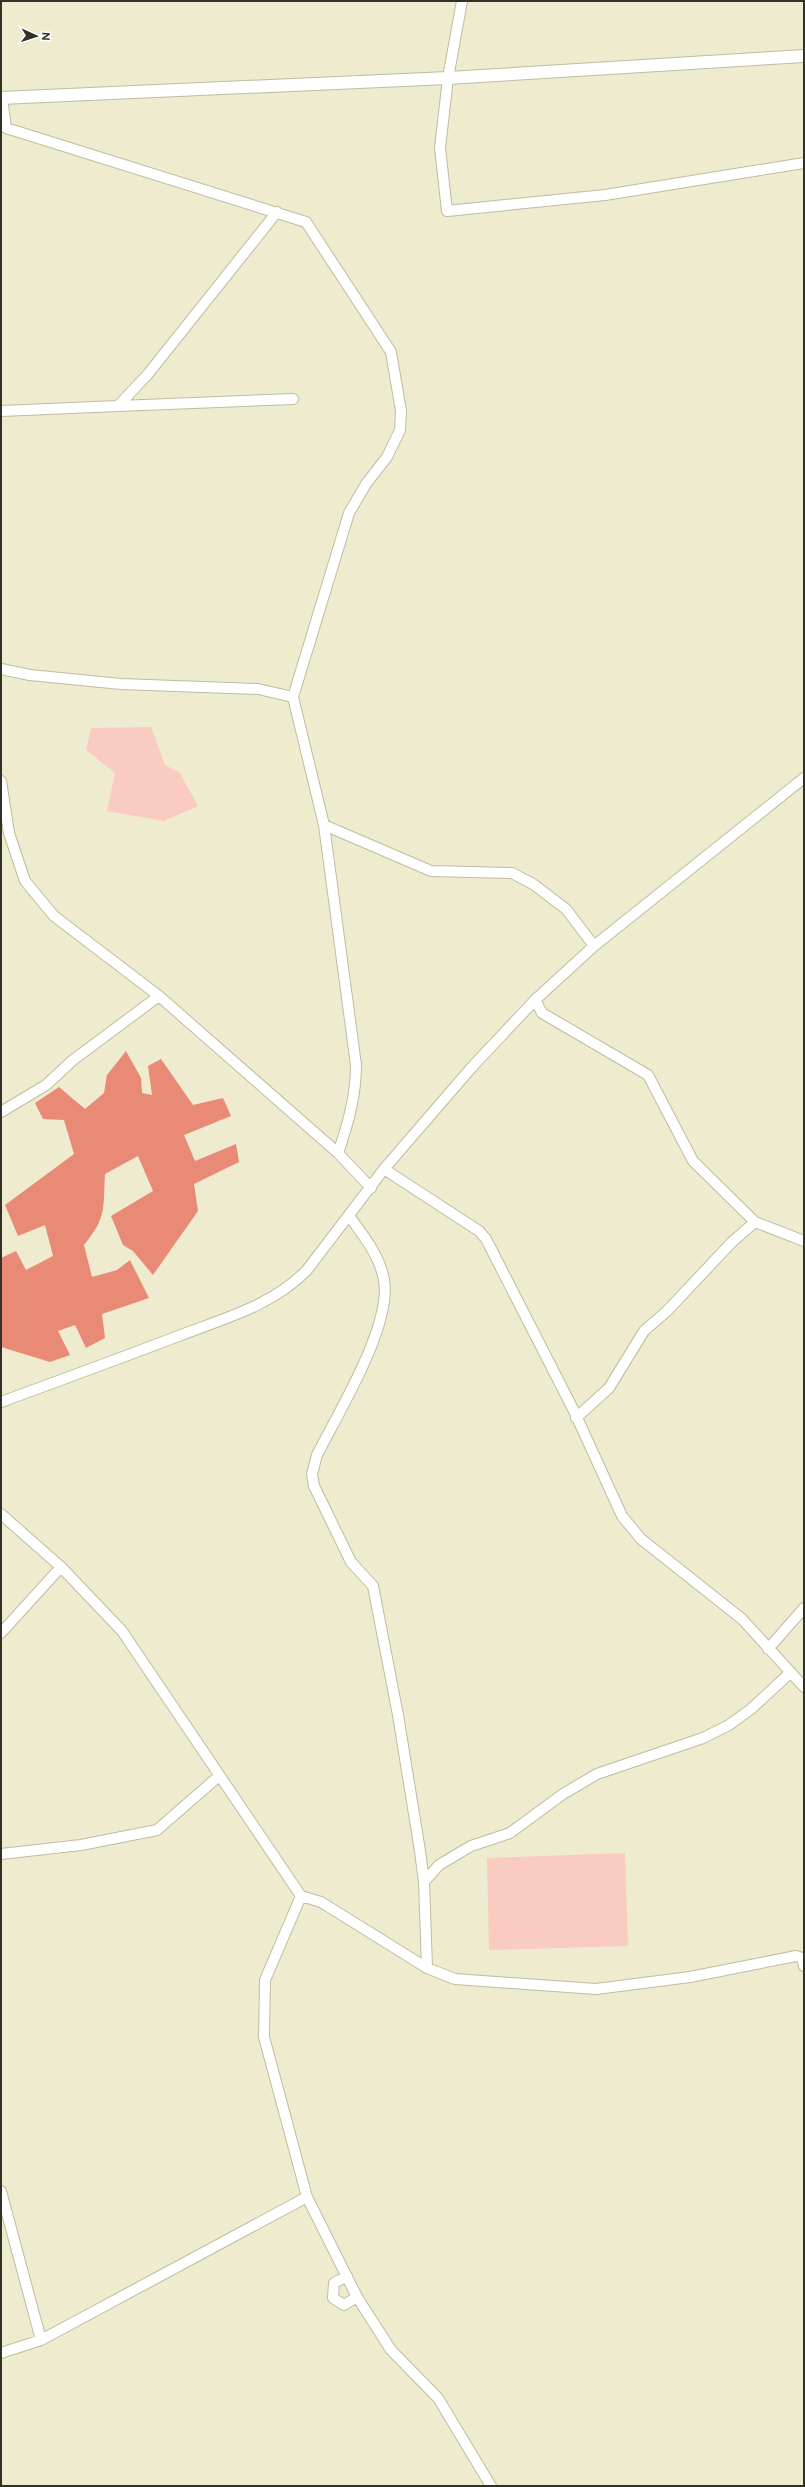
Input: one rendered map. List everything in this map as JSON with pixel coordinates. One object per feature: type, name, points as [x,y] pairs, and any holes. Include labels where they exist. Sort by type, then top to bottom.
[{"type":"street","points":[[462,1],[448,78],[440,148],[447,211],[604,195],[804,163]]},
{"type":"street","points":[[338,1153],[349,1124],[356,1080],[356,1065],[324,825],[292,697],[349,513],[366,484],[387,457],[402,421],[395,369],[391,352],[306,222],[6,128],[1,98],[448,78],[804,56]]},
{"type":"street","points":[[118,406],[148,374],[277,212]]},
{"type":"street","points":[[1,411],[293,399]]},
{"type":"street","points":[[1,669],[30,675],[121,684],[258,688],[292,697]]},
{"type":"street","points":[[1,1402],[266,1302],[294,1284],[303,1275],[384,1169],[472,1067],[535,1000],[594,946],[804,778]]},
{"type":"street","points":[[1,781],[9,833],[25,881],[54,916],[159,996],[338,1153],[370,1188]]},
{"type":"street","points":[[324,825],[431,871],[512,873],[534,884],[566,909],[594,946]]},
{"type":"street","points":[[1,1112],[46,1085],[73,1060],[159,996]]},
{"type":"street","points":[[535,1000],[542,1013],[648,1075],[693,1161],[755,1222],[804,1241]]},
{"type":"street","points":[[384,1169],[479,1231],[486,1239],[576,1418],[622,1516],[641,1539],[742,1619],[804,1687]]},
{"type":"street","points":[[349,1216],[367,1241],[382,1270],[385,1296],[381,1316],[371,1345],[317,1455],[312,1474],[314,1486],[351,1562],[373,1586],[398,1715],[424,1882],[427,1968]]},
{"type":"street","points":[[576,1418],[609,1388],[644,1331],[667,1311],[732,1242],[755,1222]]},
{"type":"street","points":[[1,1514],[61,1567],[122,1631],[301,1896],[321,1902],[427,1968],[455,1979],[596,1989],[690,1977],[796,1956],[802,1958],[804,1966]]},
{"type":"street","points":[[1,1633],[61,1567]]},
{"type":"street","points":[[768,1649],[804,1608]]},
{"type":"street","points":[[424,1882],[439,1865],[471,1846],[510,1833],[563,1794],[597,1774],[702,1738],[729,1725],[751,1709],[790,1673]]},
{"type":"street","points":[[1,1854],[81,1846],[157,1830],[219,1776]]},
{"type":"street","points":[[301,1896],[265,1980],[264,2037],[307,2197],[357,2297],[391,2350],[438,2398],[491,2486]]},
{"type":"street","points":[[1,2191],[41,2340]]},
{"type":"street","points":[[1,2353],[41,2340],[307,2197]]},
{"type":"street","points":[[347,2276],[334,2283],[333,2298],[344,2305],[357,2297]]},
{"type":"shaded area","points":[[151,727],[165,765],[180,773],[198,806],[164,821],[107,811],[115,773],[86,750],[91,728]]},
{"type":"shaded area","points":[[126,1051],[141,1078],[142,1093],[152,1095],[148,1066],[161,1059],[193,1105],[223,1098],[231,1116],[184,1135],[195,1161],[236,1144],[239,1162],[194,1184],[198,1211],[153,1275],[133,1251],[123,1245],[111,1216],[153,1191],[138,1156],[105,1174],[104,1204],[100,1219],[97,1227],[84,1245],[92,1277],[117,1270],[130,1260],[149,1298],[102,1314],[105,1338],[86,1348],[75,1325],[58,1331],[70,1355],[50,1362],[1,1347],[1,1258],[16,1251],[26,1270],[53,1256],[45,1225],[18,1236],[5,1205],[74,1154],[64,1120],[43,1119],[35,1103],[59,1087],[85,1109],[104,1093],[107,1075]]},
{"type":"shaded area","points":[[625,1853],[628,1946],[489,1950],[487,1858]]}]
